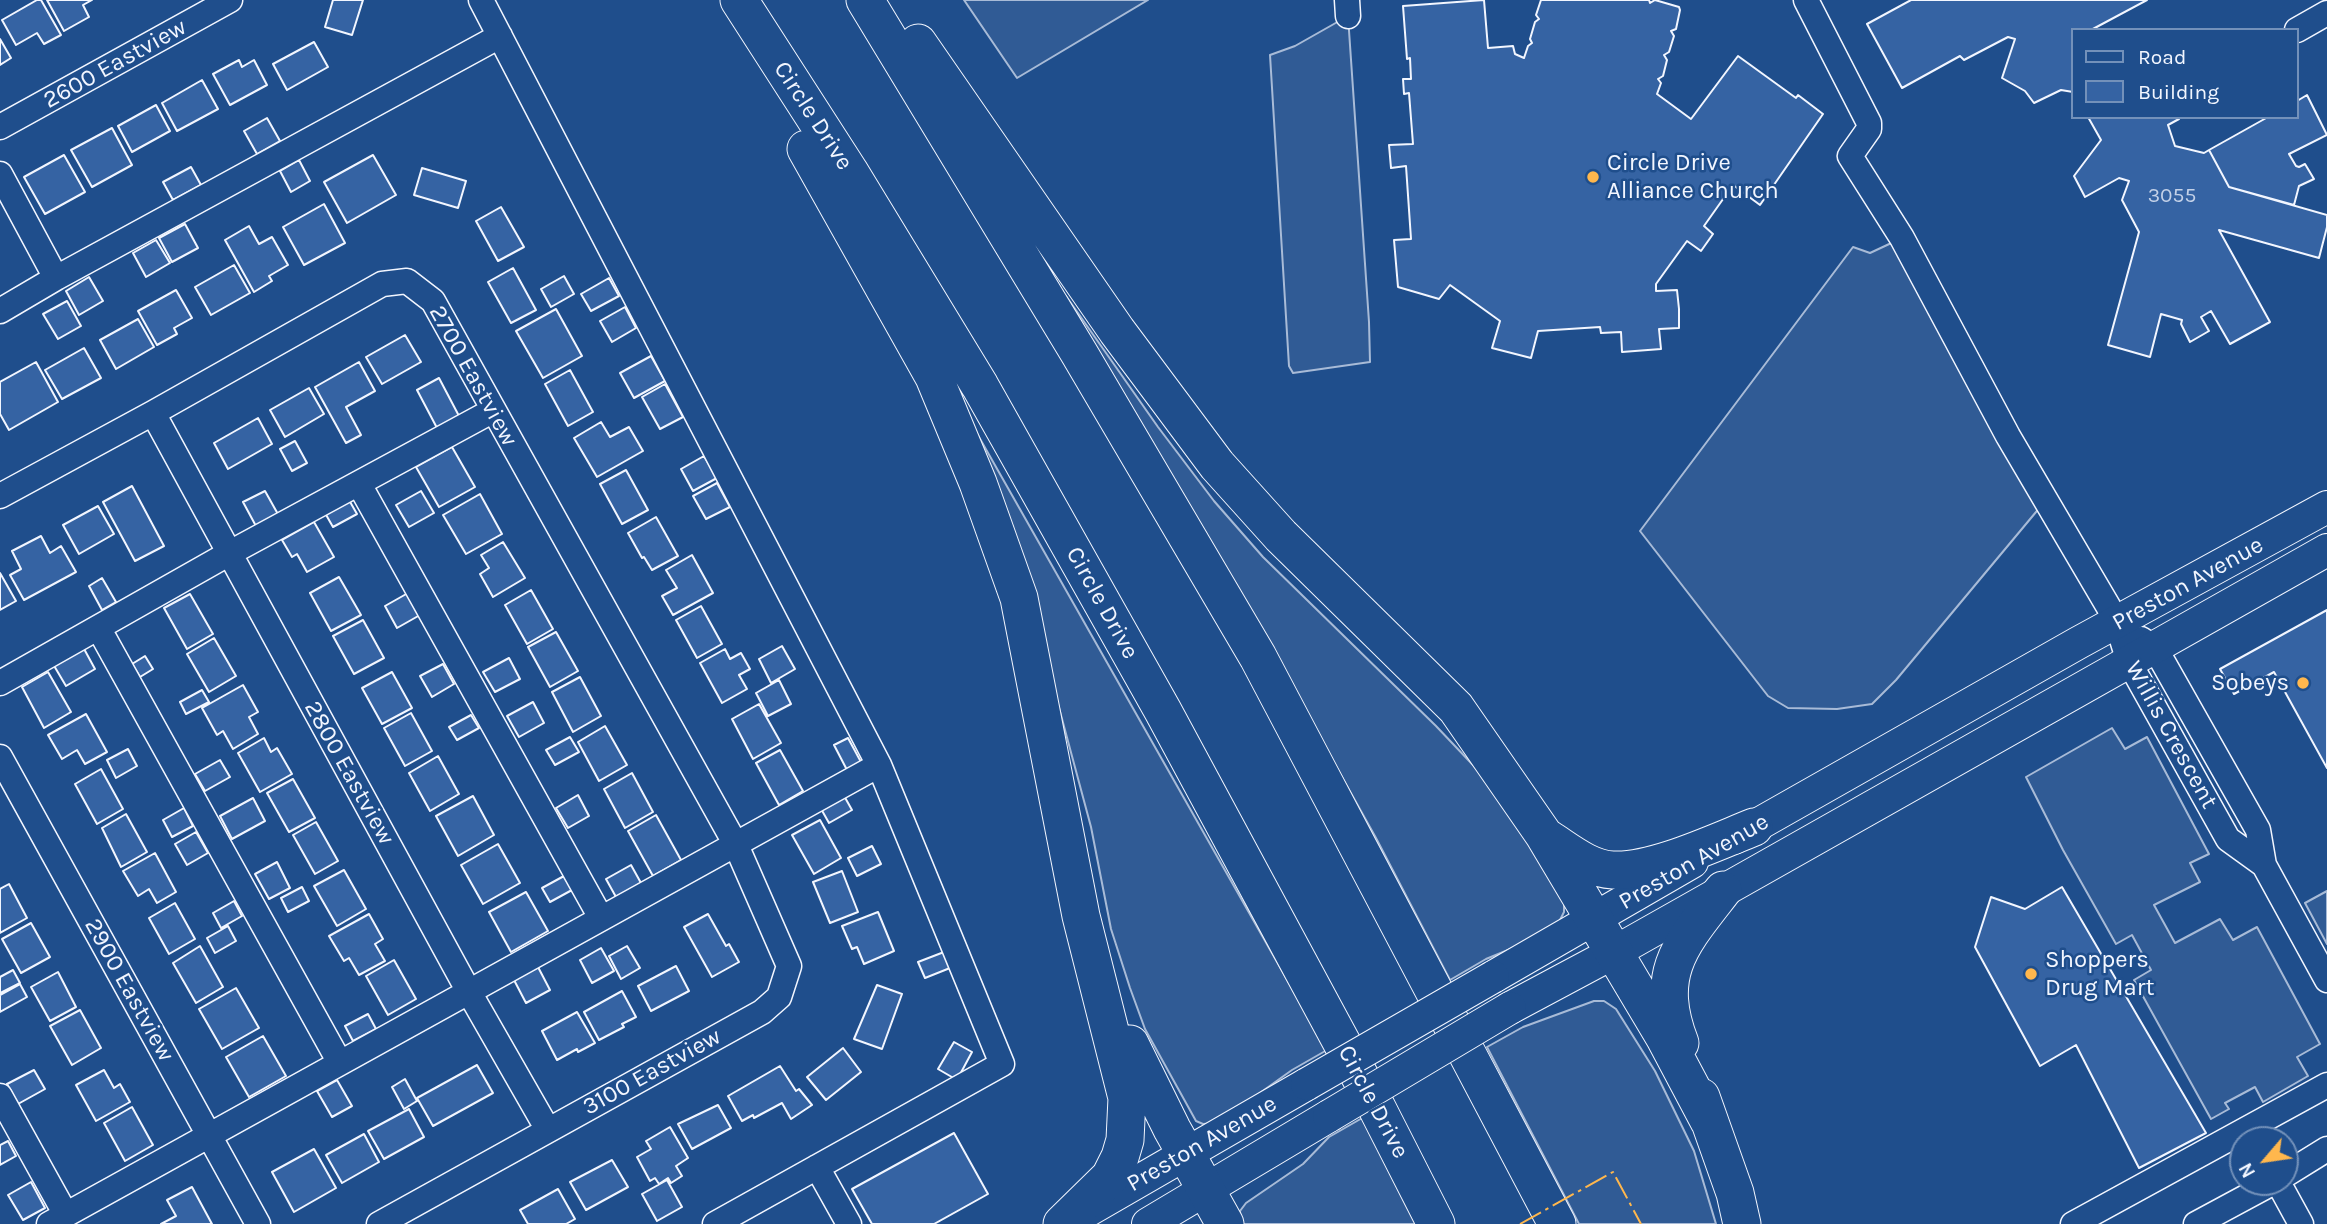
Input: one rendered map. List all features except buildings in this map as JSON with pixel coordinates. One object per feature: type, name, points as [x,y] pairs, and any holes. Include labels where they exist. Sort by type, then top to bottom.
[{"type":"highway","points":[[719,0],[823,177],[934,377],[978,483],[1019,598],[1081,916],[1127,1098],[1120,1157],[1110,1178],[1063,1224]]},
{"type":"highway","name":"Circle Drive","points":[[739,0],[849,171],[986,398],[1163,711],[1377,1108],[1436,1224]]},
{"type":"highway","points":[[865,0],[1079,353],[1258,657],[1557,1224]]},
{"type":"highway","points":[[888,0],[1094,299],[1217,465],[1281,536],[1456,708],[1544,835],[1665,1038],[1709,1121]]},
{"type":"highway","points":[[1544,835],[1592,865],[1613,870],[1642,866],[1681,855],[1754,827]]},
{"type":"highway","points":[[1723,890],[1680,949],[1669,978],[1669,1007],[1677,1037],[1735,1193],[1742,1224]]},
{"type":"highway","points":[[1081,916],[1126,1033],[1153,1092],[1225,1224]]},
{"type":"main road","name":"Preston Avenue","points":[[1063,1224],[1754,827],[2327,507]]},
{"type":"main road","name":"Preston Avenue","points":[[1148,1224],[1510,1008],[1613,953],[2327,551]]},
{"type":"street","name":"2600 Eastview","points":[[0,127],[230,0]]},
{"type":"street","points":[[481,0],[879,765],[1002,1064],[715,1224]]},
{"type":"street","name":"Willis Crescent","points":[[1806,0],[1869,123],[1869,129],[1850,156],[1902,238],[1985,394],[2117,623],[2142,655],[2228,838],[2264,865],[2327,980]]},
{"type":"street","points":[[2299,29],[2327,13]]},
{"type":"street","points":[[0,311],[500,37]]},
{"type":"street","points":[[0,174],[56,278]]},
{"type":"street","name":"2700 Eastview","points":[[2,491],[153,413],[382,284],[407,281],[433,302],[736,845]]},
{"type":"street","points":[[0,683],[492,411]]},
{"type":"street","name":"2800 Eastview","points":[[153,413],[469,992],[548,1130]]},
{"type":"street","points":[[359,484],[601,918]]},
{"type":"street","points":[[99,629],[340,1063]]},
{"type":"street","name":"2900 Eastview","points":[[0,757],[258,1224]]},
{"type":"street","points":[[0,1096],[58,1219],[879,765]]},
{"type":"street","name":"3100 Eastview","points":[[379,1224],[762,1012],[779,997],[789,966],[736,845]]},
{"type":"street","points":[[2265,1126],[2327,1085]]},
{"type":"street","points":[[2073,1224],[2229,1146]]},
{"type":"street","points":[[2299,1166],[2327,1149]]},
{"type":"street","points":[[817,1167],[849,1224]]},
{"type":"street","points":[[2196,1224],[2249,1196]]},
{"type":"street","points":[[2284,1196],[2301,1224]]},
{"type":"shaded area","points":[[964,0],[1148,0],[1017,78]]},
{"type":"shaded area","points":[[1348,16],[1370,362],[1293,373],[1289,366],[1270,55],[1295,46]]},
{"type":"shaded area","points":[[1902,238],[2046,500],[1896,680],[1872,704],[1837,709],[1788,708],[1768,696],[1640,531],[1853,247],[1870,253]]},
{"type":"shaded area","points":[[1066,296],[1214,501],[1263,557],[1436,726],[1490,783],[1564,899],[1564,912],[1557,926],[1547,934],[1486,959],[1450,980],[1376,838],[1227,571]]},
{"type":"shaded area","points":[[954,393],[1327,1050],[1292,1070],[1218,1123],[1203,1124],[1196,1121],[1145,1029],[1130,988],[1111,929],[1091,827],[1058,704]]},
{"type":"shaded area","points":[[2112,728],[2125,749],[2147,737],[2209,854],[2190,863],[2200,882],[2154,905],[2175,943],[2220,919],[2233,940],[2257,927],[2320,1044],[2297,1057],[2308,1076],[2263,1102],[2255,1087],[2225,1103],[2229,1109],[2211,1119],[2134,980],[2151,970],[2132,935],[2116,944],[2026,777]]},
{"type":"shaded area","points":[[2327,891],[2327,944],[2305,903]]},
{"type":"shaded area","points":[[1594,1001],[1604,1001],[1616,1009],[1655,1071],[1694,1151],[1716,1224],[1579,1224],[1487,1047],[1523,1027]]},
{"type":"shaded area","points":[[1364,1117],[1418,1224],[1241,1224],[1240,1211],[1246,1203],[1303,1164],[1329,1137]]},
{"type":"power","points":[[1520,1224],[1613,1172],[1641,1224]]},
{"type":"place","name":"Circle Drive Alliance Church","points":[[1593,177]]},
{"type":"place","name":"Sobeys","points":[[2303,683]]},
{"type":"place","name":"Shoppers Drug Mart","points":[[2031,974]]}]
